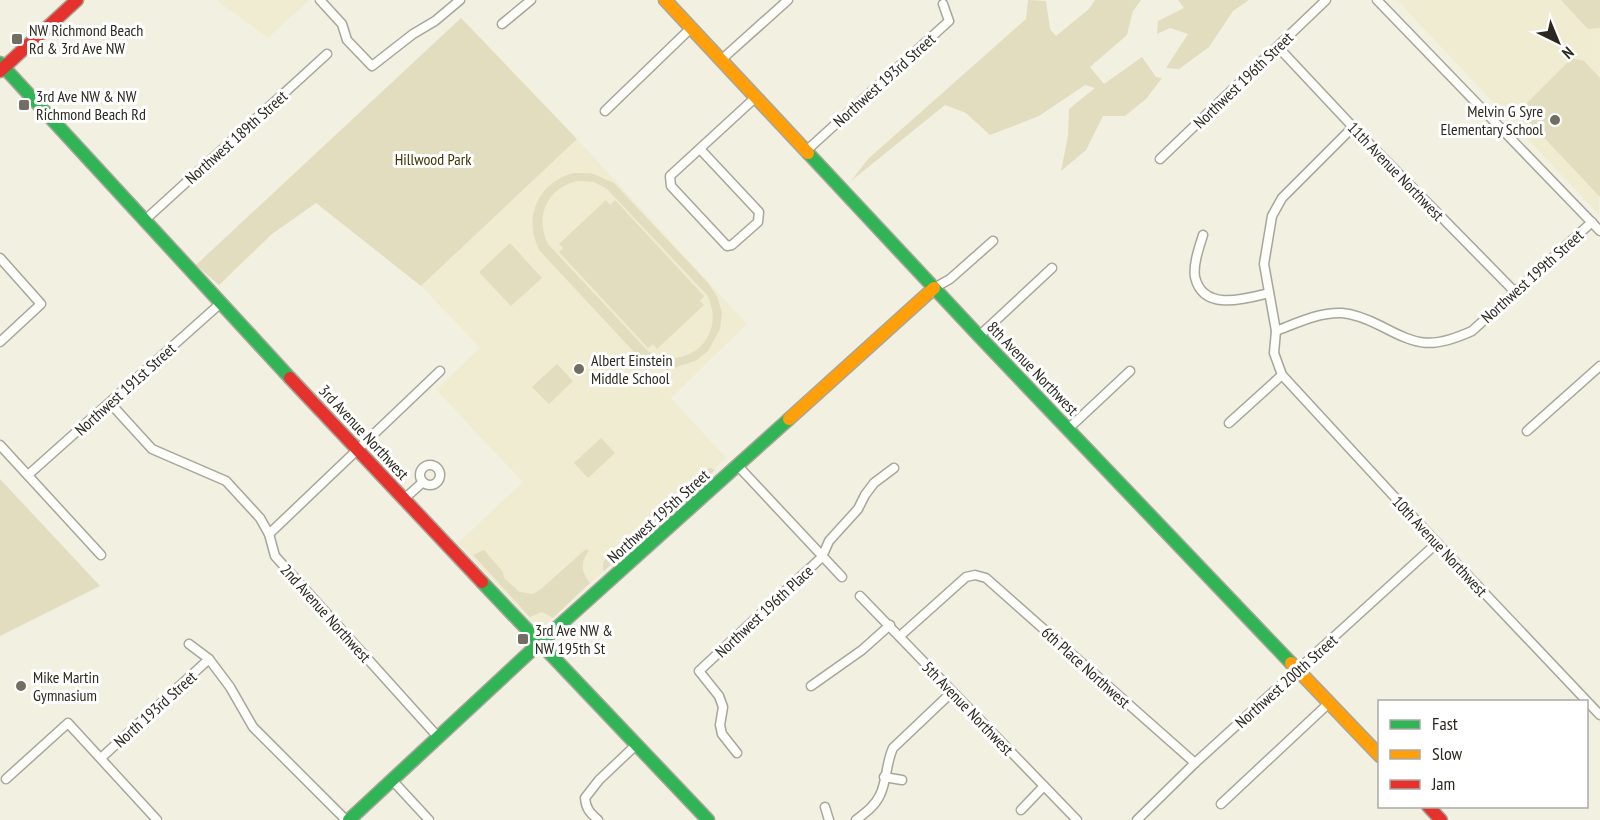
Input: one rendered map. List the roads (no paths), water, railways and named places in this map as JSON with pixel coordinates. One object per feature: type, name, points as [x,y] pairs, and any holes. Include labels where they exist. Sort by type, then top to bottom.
[{"type":"street","points":[[1,67],[77,0]]},
{"type":"street","points":[[320,0],[342,24],[347,40],[372,66],[412,34],[435,21],[460,0]]},
{"type":"street","points":[[502,24],[531,0]]},
{"type":"street","name":"8th Avenue Northwest","points":[[665,0],[979,336],[1378,754]]},
{"type":"street","points":[[722,60],[788,0]]},
{"type":"street","name":"Northwest 196th Street","points":[[1160,159],[1326,0]]},
{"type":"street","points":[[1377,0],[1600,231]]},
{"type":"street","name":"Northwest 193rd Street","points":[[806,151],[949,21],[943,4]]},
{"type":"street","points":[[605,111],[691,28]]},
{"type":"street","name":"11th Avenue Northwest","points":[[1278,47],[1515,292]]},
{"type":"street","name":"Northwest 189th Street","points":[[146,219],[327,54]]},
{"type":"street","name":"3rd Avenue Northwest","points":[[1,67],[146,219],[357,451],[708,820]]},
{"type":"street","points":[[700,149],[759,212],[758,222],[732,245],[727,246],[671,186],[670,176],[756,98]]},
{"type":"street","points":[[1229,423],[1282,375],[1274,354],[1276,331],[1264,264],[1272,216],[1282,198],[1353,127]]},
{"type":"street","name":"Northwest 199th Street","points":[[1276,331],[1326,314],[1342,313],[1364,317],[1422,344],[1441,343],[1472,331],[1592,222]]},
{"type":"street","points":[[1203,235],[1195,277],[1207,295],[1222,302],[1269,293]]},
{"type":"street","name":"Northwest 195th Street","points":[[348,820],[539,644],[934,288],[950,279],[993,241]]},
{"type":"street","points":[[0,258],[41,304],[0,342]]},
{"type":"street","points":[[979,336],[1052,268]]},
{"type":"street","name":"Northwest 191st Street","points":[[28,475],[222,302]]},
{"type":"street","points":[[1527,431],[1600,366]]},
{"type":"street","points":[[269,534],[440,371]]},
{"type":"street","points":[[1068,429],[1130,371]]},
{"type":"street","name":"10th Avenue Northwest","points":[[1282,375],[1586,700]]},
{"type":"street","name":"2nd Avenue Northwest","points":[[110,403],[152,449],[226,481],[260,518],[269,534],[275,555],[438,737]]},
{"type":"street","points":[[0,445],[101,555]]},
{"type":"street","points":[[738,466],[842,577]]},
{"type":"street","name":"Northwest 196th Place","points":[[737,753],[722,734],[720,725],[723,707],[719,696],[699,671],[822,557],[829,541],[858,509],[874,483],[894,468]]},
{"type":"street","points":[[404,500],[423,482]]},
{"type":"street","name":"Northwest 200th Street","points":[[1137,820],[1437,543]]},
{"type":"street","name":"6th Place Northwest","points":[[900,636],[966,577],[975,575],[986,578],[1195,764]]},
{"type":"street","name":"5th Avenue Northwest","points":[[860,596],[1077,820]]},
{"type":"street","points":[[811,686],[862,650],[890,625]]},
{"type":"street","points":[[189,644],[209,659],[230,687],[253,727],[348,820]]},
{"type":"street","name":"North 193rd Street","points":[[101,758],[209,659]]},
{"type":"street","points":[[856,820],[872,807],[881,795],[888,759],[893,748],[952,692]]},
{"type":"street","name":"10th Avenue Northwest","points":[[1588,702],[1600,715]]},
{"type":"street","points":[[1221,804],[1329,703]]},
{"type":"street","points":[[6,779],[68,723],[157,820]]},
{"type":"street","points":[[598,820],[585,806],[585,798],[599,780],[636,745]]},
{"type":"street","points":[[884,777],[902,780]]},
{"type":"street","points":[[392,780],[429,820]]},
{"type":"street","points":[[1021,810],[1044,786]]},
{"type":"street","points":[[825,807],[829,820]]},
{"type":"street","points":[[1429,808],[1441,820]]},
{"type":"place","name":"NW Richmond Beach Rd & 3rd Ave NW","points":[[17,39]]},
{"type":"place","name":"3rd Ave NW & NW Richmond Beach Rd","points":[[24,105]]},
{"type":"place","name":"Melvin G Syre Elementary School","points":[[1555,120]]},
{"type":"place","name":"Albert Einstein Middle School","points":[[579,369]]},
{"type":"place","name":"3rd Ave NW & NW 195th St","points":[[523,639]]},
{"type":"place","name":"Mike Martin Gymnasium","points":[[21,686]]},
{"type":"park label","name":"Hillwood Park","points":[[433,159]]}]
